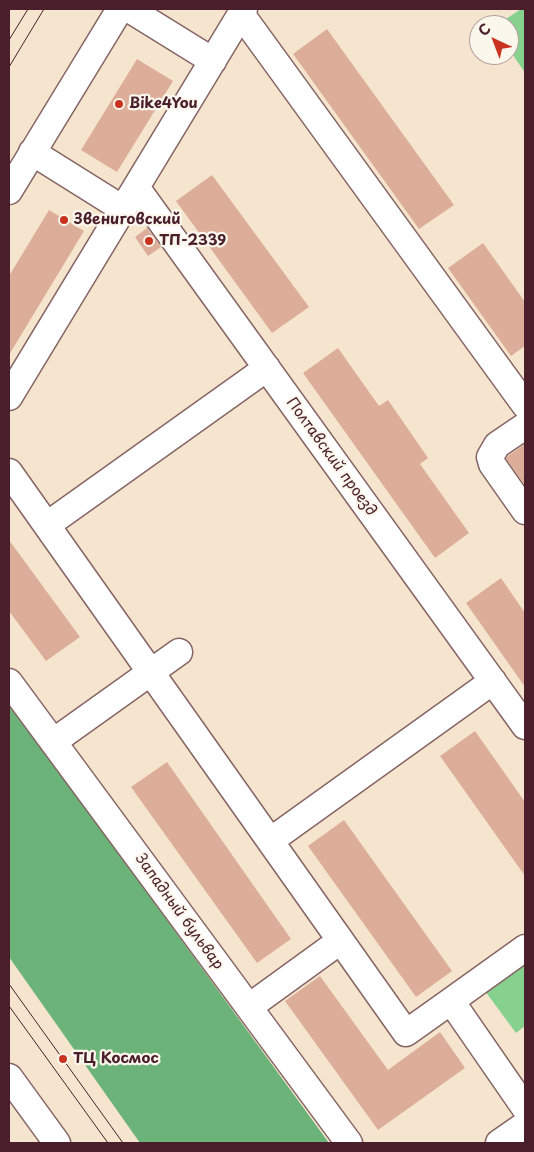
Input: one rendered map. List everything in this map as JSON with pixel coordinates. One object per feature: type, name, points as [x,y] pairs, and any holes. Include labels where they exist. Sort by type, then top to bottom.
[{"type":"street","points":[[9,191],[120,9]]},
{"type":"street","points":[[129,9],[213,61]]},
{"type":"street","points":[[9,398],[243,12],[525,405]]},
{"type":"street","points":[[32,152],[123,209]]},
{"type":"street","name":"Полтавский проезд","points":[[136,187],[525,726]]},
{"type":"street","points":[[46,525],[267,368]]},
{"type":"street","points":[[525,426],[497,445],[490,457],[492,464],[525,511]]},
{"type":"street","points":[[9,472],[406,1033],[525,948]]},
{"type":"street","points":[[54,742],[179,652]]},
{"type":"street","points":[[270,841],[493,681]]},
{"type":"street","name":"Западный бульвар","points":[[9,682],[349,1143]]},
{"type":"street","points":[[249,1007],[340,941]]},
{"type":"street","points":[[451,1001],[525,1108]]},
{"type":"street","points":[[9,1077],[56,1143]]},
{"type":"street","points":[[499,1143],[525,1125]]},
{"type":"green space","points":[[521,9],[525,9],[525,73],[519,64],[519,15],[512,15]]},
{"type":"green space","points":[[9,703],[329,1143],[140,1143],[9,957]]},
{"type":"green space","points":[[525,962],[525,1026],[516,1033],[485,991]]},
{"type":"building","points":[[327,29],[454,205],[419,229],[293,54]]},
{"type":"building","points":[[137,59],[173,81],[117,172],[81,150]]},
{"type":"building","points":[[212,175],[309,307],[272,333],[176,201]]},
{"type":"building","points":[[49,210],[84,231],[9,355],[9,276]]},
{"type":"building","name":"ТП-2339","points":[[147,228],[161,247],[148,256],[135,237]]},
{"type":"building","points":[[483,243],[525,302],[525,346],[511,356],[448,268]]},
{"type":"building","points":[[338,348],[379,406],[388,400],[428,458],[420,464],[469,533],[435,558],[303,373]]},
{"type":"building","points":[[525,444],[525,485],[506,459]]},
{"type":"building","points":[[9,540],[80,637],[46,661],[9,611]]},
{"type":"building","points":[[501,578],[525,613],[525,687],[466,603]]},
{"type":"building","points":[[475,731],[525,802],[525,876],[440,756]]},
{"type":"building","points":[[167,762],[291,939],[257,963],[131,787]]},
{"type":"building","points":[[344,820],[452,971],[416,997],[308,846]]},
{"type":"building","points":[[320,976],[388,1070],[440,1032],[465,1068],[378,1130],[285,1001]]},
{"type":"tram line","points":[[9,40],[28,9]]},
{"type":"tram line","points":[[9,67],[44,9]]},
{"type":"tram line","points":[[9,984],[123,1143]]},
{"type":"tram line","points":[[9,1006],[108,1143]]},
{"type":"place","name":"Bike4You","points":[[119,104]]},
{"type":"place","name":"Звениговский","points":[[64,220]]},
{"type":"place","name":"ТП-2339","points":[[149,241]]},
{"type":"place","name":"ТЦ Космос","points":[[63,1059]]}]
